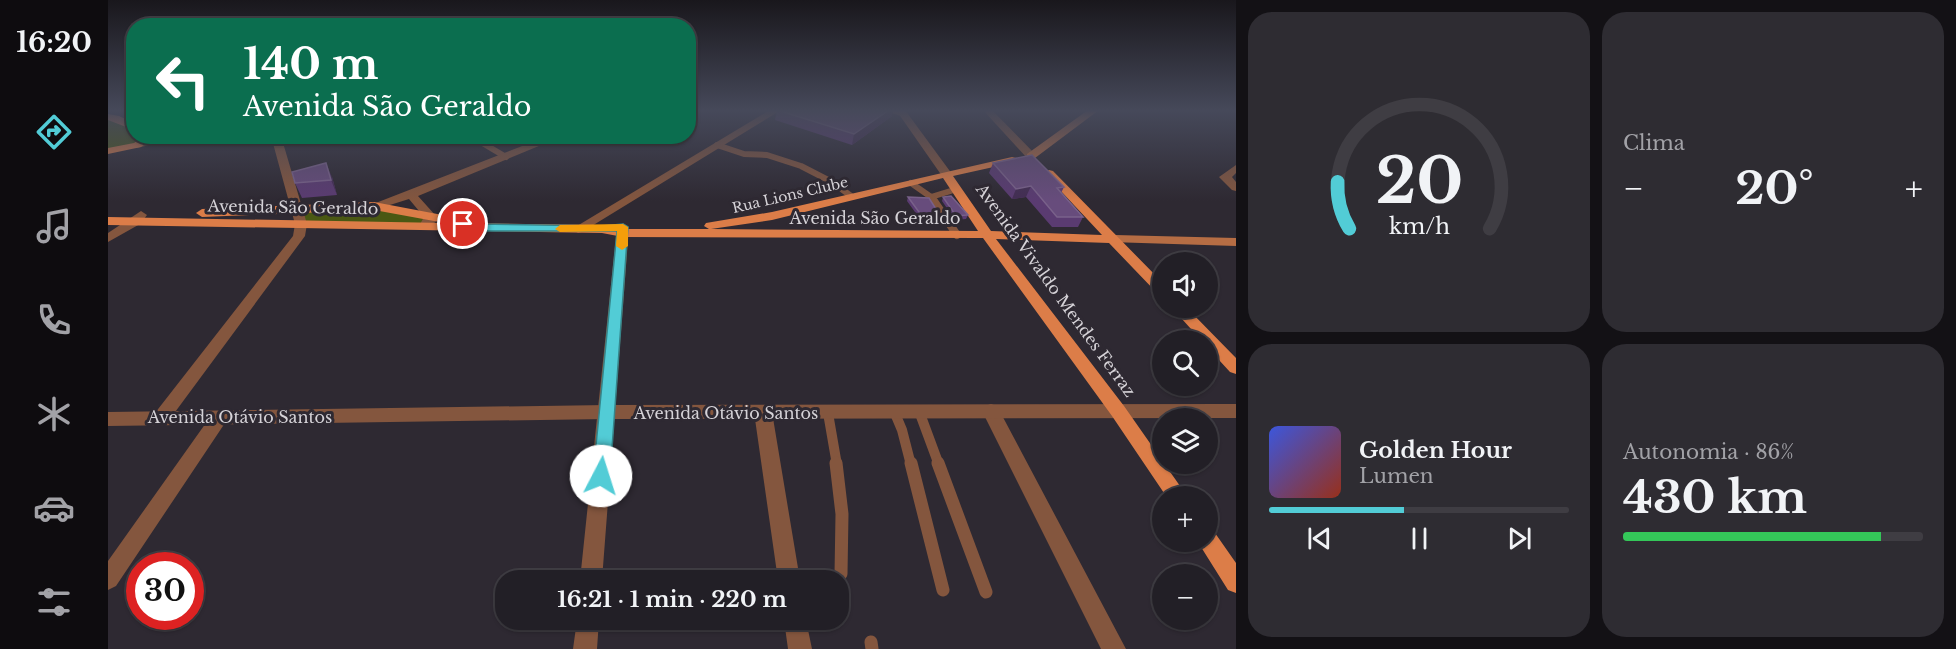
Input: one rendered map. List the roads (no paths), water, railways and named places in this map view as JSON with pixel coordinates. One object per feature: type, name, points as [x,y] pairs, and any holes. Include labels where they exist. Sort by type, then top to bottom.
[{"type":"main road","points":[[1053,140],[1031,156],[1152,279]]},
{"type":"main road","points":[[108,151],[137,145]]},
{"type":"main road","name":"Rua Lions Clube","points":[[623,230],[734,224],[1031,156]]},
{"type":"main road","name":"Avenida Vivaldo Mendes Ferraz","points":[[946,174],[987,235],[1118,411],[1170,486]]},
{"type":"main road","name":"Avenida São Geraldo","points":[[108,221],[296,209],[374,207],[428,221],[478,227],[776,235],[987,235],[1236,242]]},
{"type":"main road","name":"Avenida São Geraldo","points":[[108,215],[301,224],[428,221]]},
{"type":"main road","points":[[772,216],[785,222],[788,226],[776,235]]},
{"type":"main road","points":[[1188,318],[1236,368]]},
{"type":"main road","points":[[1216,552],[1236,582]]},
{"type":"street","points":[[578,229],[726,140]]},
{"type":"street","name":"Avenida Vivaldo Mendes Ferraz","points":[[922,140],[946,174]]},
{"type":"street","points":[[1016,140],[1031,156]]},
{"type":"street","points":[[137,145],[142,144]]},
{"type":"street","points":[[161,418],[299,236],[301,224],[278,144]]},
{"type":"street","points":[[374,207],[411,195],[538,144]]},
{"type":"street","points":[[1236,168],[1225,177],[1236,188]]},
{"type":"street","points":[[411,195],[428,221]]},
{"type":"street","points":[[108,238],[139,218]]},
{"type":"street","points":[[592,570],[623,230]]},
{"type":"street","points":[[991,411],[1114,649]]},
{"type":"street","name":"Avenida Otávio Santos","points":[[108,419],[607,412],[1236,411]]},
{"type":"street","points":[[763,412],[787,570]]},
{"type":"street","points":[[108,579],[219,418]]},
{"type":"street","points":[[585,649],[587,630]]},
{"type":"street","points":[[797,630],[800,649]]},
{"type":"lane","points":[[484,144],[506,157]]},
{"type":"lane","points":[[717,146],[755,156],[763,154],[785,161],[825,177],[851,196]]},
{"type":"lane","points":[[911,183],[931,197],[957,235]]},
{"type":"lane","points":[[931,197],[957,189]]},
{"type":"lane","points":[[894,411],[902,430],[943,590]]},
{"type":"lane","points":[[920,411],[986,592]]},
{"type":"lane","points":[[828,413],[834,444],[844,546],[841,570]]}]
